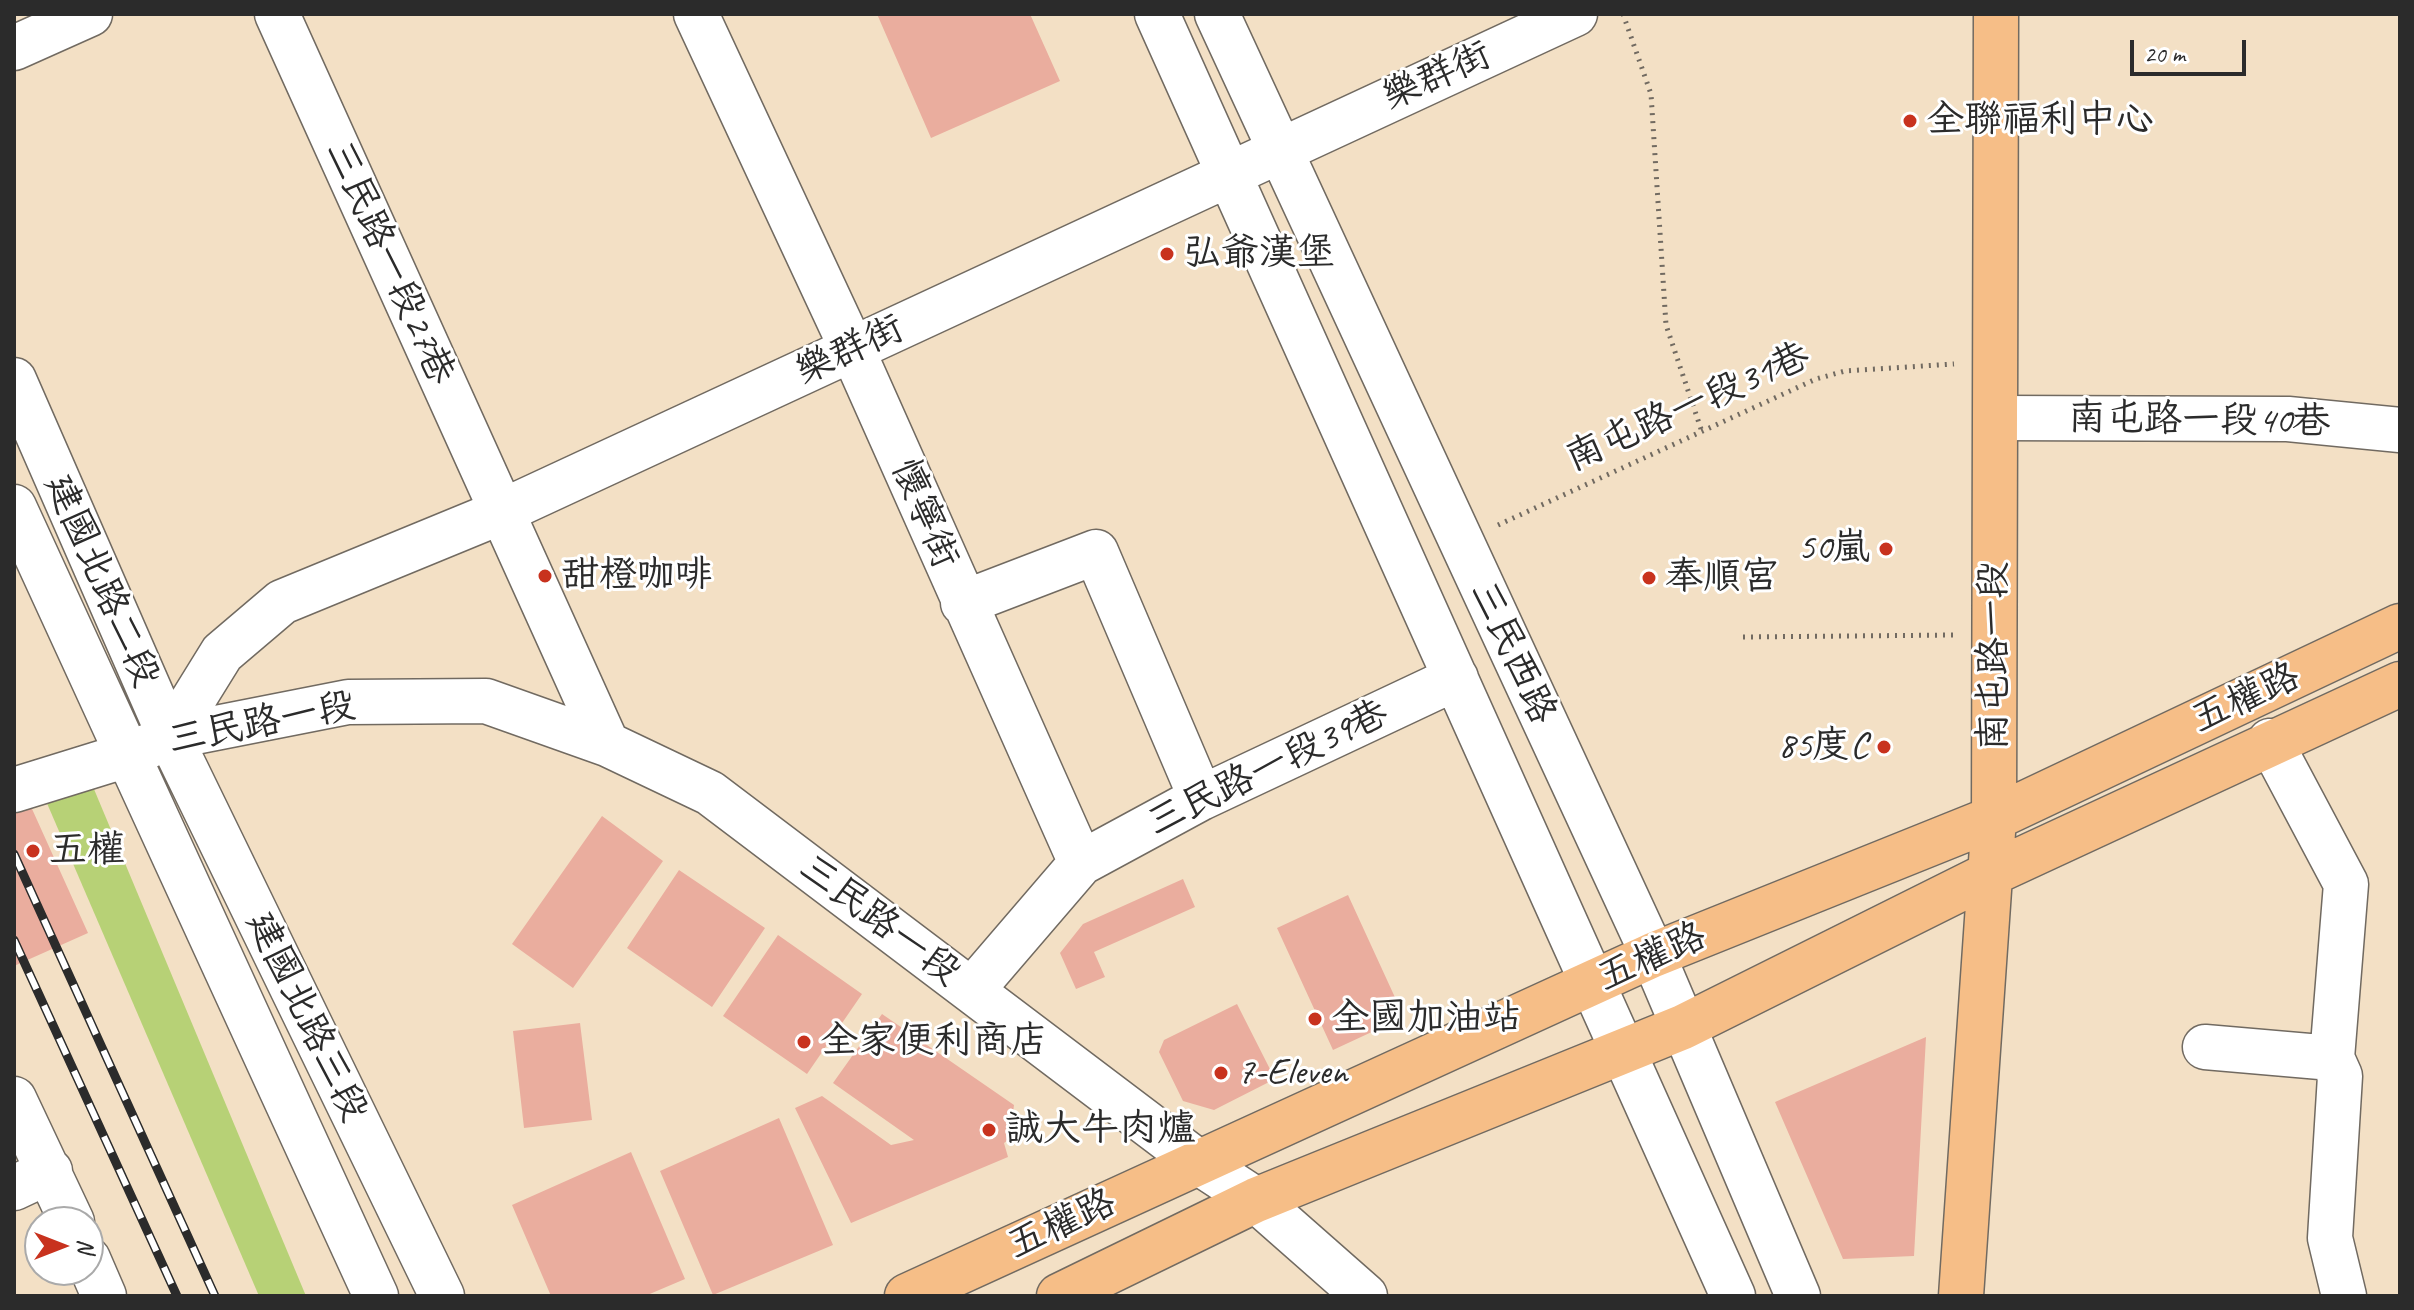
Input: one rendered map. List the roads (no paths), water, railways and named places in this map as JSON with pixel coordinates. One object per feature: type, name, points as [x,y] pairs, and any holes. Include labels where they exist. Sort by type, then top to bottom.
[{"type":"main road","name":"南屯路一段","points":[[1961,1296],[1994,818],[1996,14]]},
{"type":"main road","name":"五權路","points":[[907,1296],[1653,955],[1994,818],[2400,626]]},
{"type":"main road","name":"五權路","points":[[1059,1296],[1256,1200],[1683,1027],[1990,874],[2270,741],[2400,684]]},
{"type":"street","points":[[14,48],[90,14]]},
{"type":"street","name":"三民路一段27巷","points":[[277,14],[501,512]]},
{"type":"street","name":"懷寧街","points":[[696,14],[853,351],[1081,863]]},
{"type":"street","name":"三民西路","points":[[1157,14],[1592,984],[1625,1049],[1733,1296]]},
{"type":"street","name":"三民西路","points":[[1217,14],[1653,955],[1798,1296]]},
{"type":"street","name":"樂群街","points":[[170,737],[222,653],[282,602],[501,512],[853,351],[1278,149],[1575,14]]},
{"type":"street","name":"建國北路二段","points":[[14,380],[170,737]]},
{"type":"street","name":"南屯路一段40巷","points":[[1997,418],[2288,419],[2400,430]]},
{"type":"street","name":"建國北路二段","points":[[14,507],[127,755]]},
{"type":"street","points":[[501,512],[607,744]]},
{"type":"street","points":[[963,603],[1096,552],[1201,798]]},
{"type":"street","name":"三民路一段39巷","points":[[1081,863],[1201,798],[1456,678]]},
{"type":"street","name":"三民路一段","points":[[14,790],[127,755],[170,737],[348,702],[486,701],[607,744],[710,793],[1198,1162],[1256,1200],[1365,1296]]},
{"type":"street","name":"建國北路三段","points":[[170,737],[442,1296]]},
{"type":"street","points":[[2270,741],[2346,884],[2332,1058],[2340,1076],[2330,1238],[2344,1296]]},
{"type":"street","name":"建國北路三段","points":[[127,755],[376,1296]]},
{"type":"street","points":[[972,990],[1081,863]]},
{"type":"street","points":[[2205,1047],[2332,1058]]},
{"type":"street","points":[[14,1099],[32,1180],[57,1206]]},
{"type":"railway","points":[[14,854],[215,1296]]},
{"type":"railway","points":[[14,940],[177,1296]]},
{"type":"place","name":"全聯福利中心","points":[[1910,121]]},
{"type":"place","name":"弘爺漢堡","points":[[1167,254]]},
{"type":"place","name":"50嵐","points":[[1886,549]]},
{"type":"place","name":"甜橙咖啡","points":[[545,576]]},
{"type":"place","name":"奉順宮","points":[[1649,578]]},
{"type":"place","name":"85度C","points":[[1884,747]]},
{"type":"place","name":"五權","points":[[33,851]]},
{"type":"place","name":"全國加油站","points":[[1315,1019]]},
{"type":"place","name":"全家便利商店","points":[[804,1042]]},
{"type":"place","name":"7-Eleven","points":[[1221,1073]]},
{"type":"place","name":"誠大牛肉爐","points":[[989,1130]]}]
